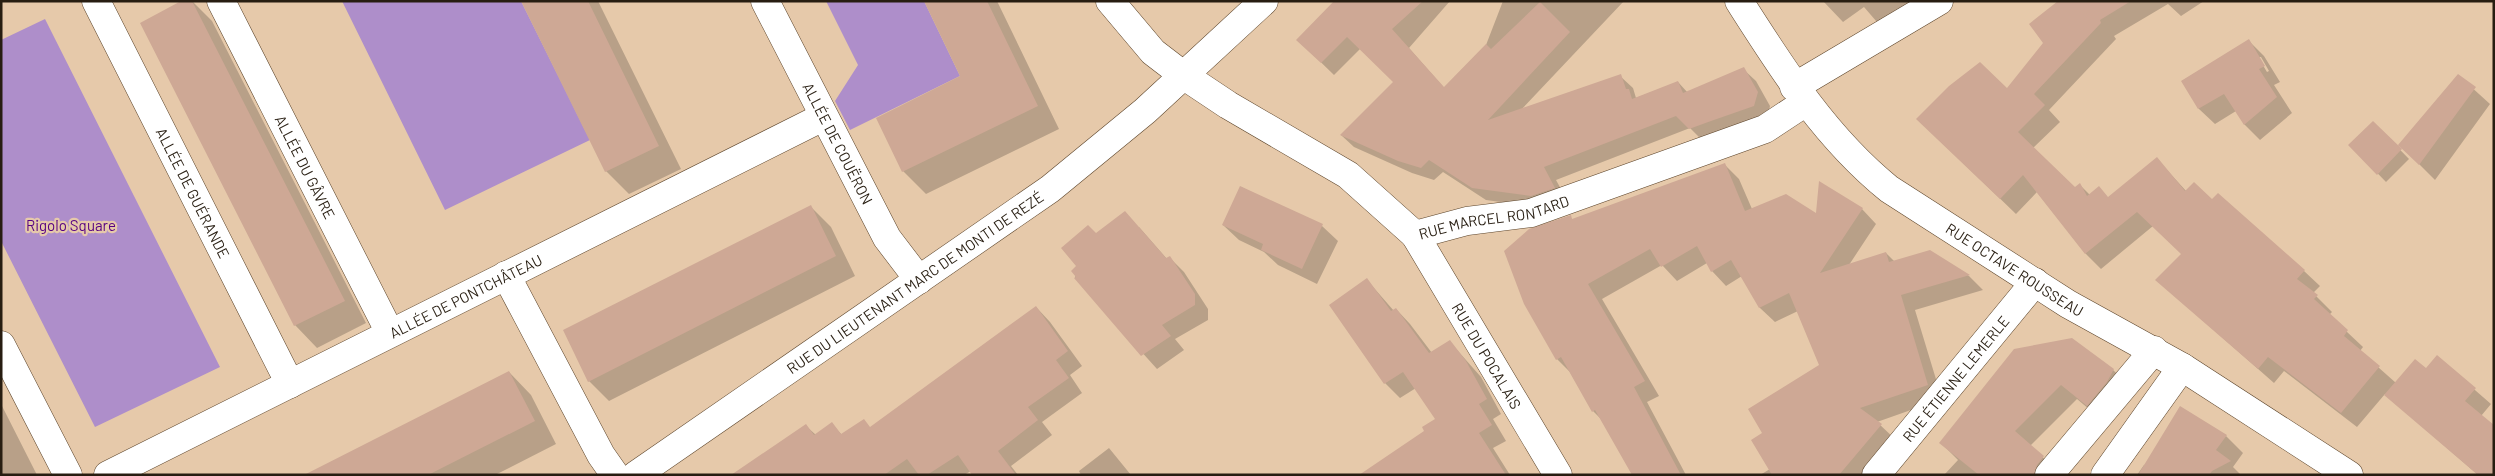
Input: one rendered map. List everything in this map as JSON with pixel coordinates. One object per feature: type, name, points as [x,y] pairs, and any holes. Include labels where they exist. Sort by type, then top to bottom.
[{"type":"street","name":"ALLÉE DE GUÉRANDE","points":[[96,1],[290,384]]},
{"type":"street","name":"ALLÉE DU GÂVRE","points":[[221,1],[390,333]]},
{"type":"street","name":"ALLÉE DE COUËRON","points":[[765,1],[887,238],[919,280]]},
{"type":"street","name":"RUE MARCEL RONTARD","points":[[1110,1],[1153,52],[1182,75],[1228,105],[1348,175],[1415,236],[1467,221],[1530,213],[1765,129],[1800,94],[1939,1]]},
{"type":"street","name":"RUE DU LIEUTENANT MARC DE MONTI DE REZÉ","points":[[636,475],[1050,189],[1145,111],[1264,1]]},
{"type":"street","name":"RUE OCTAVE ROUSSEAU","points":[[1739,1],[1800,94],[1856,161],[1889,189],[2068,304],[2182,367],[2349,475]]},
{"type":"street","name":"ALLÉE DE PONTCHÂTEAU","points":[[108,475],[824,117]]},
{"type":"street","name":"RUE DU POCALAIS","points":[[1415,236],[1558,475]]},
{"type":"street","points":[[506,275],[601,455],[615,475]]},
{"type":"street","name":"RUE ÉTIENNE LEMERLE","points":[[1876,475],[2035,282]]},
{"type":"street","points":[[1,345],[68,475]]},
{"type":"street","points":[[2049,475],[2154,350]]},
{"type":"street","points":[[2105,475],[2182,367]]},
{"type":"green space","points":[[342,1],[521,1],[590,140],[445,210]]},
{"type":"green space","points":[[826,1],[924,1],[960,76],[850,130],[835,101],[858,65]]},
{"type":"green space","name":"Rigolo Square","points":[[45,19],[220,367],[95,427],[1,241],[1,40]]},
{"type":"building","points":[[181,1],[192,1],[345,301],[294,326],[140,23]]},
{"type":"building","points":[[521,1],[588,1],[659,146],[605,172]]},
{"type":"building","points":[[924,1],[987,1],[1038,106],[902,172],[876,118],[960,76]]},
{"type":"building","points":[[1334,1],[1423,1],[1392,29],[1444,87],[1486,44],[1491,49],[1540,2],[1570,32],[1488,120],[1621,74],[1632,99],[1678,81],[1683,93],[1744,67],[1758,92],[1754,106],[1689,129],[1676,116],[1544,167],[1555,188],[1531,196],[1472,188],[1429,160],[1421,168],[1398,161],[1340,135],[1393,82],[1347,37],[1321,63],[1296,40]]},
{"type":"building","points":[[2058,1],[2131,1],[2100,20],[2101,23],[2034,94],[2045,105],[2018,132],[2075,187],[2080,183],[2087,196],[2099,186],[2108,197],[2157,157],[2185,191],[2194,182],[2212,199],[2218,193],[2305,270],[2297,279],[2318,295],[2314,299],[2348,330],[2344,336],[2380,366],[2341,413],[2268,357],[2258,369],[2155,280],[2181,254],[2137,212],[2085,254],[2023,175],[2000,199],[1916,119],[1949,86],[1980,62],[2007,88],[2043,43],[2029,24]]},
{"type":"building","points":[[2249,39],[2265,66],[2259,69],[2277,97],[2244,125],[2224,94],[2198,109],[2181,81]]},
{"type":"building","points":[[2458,74],[2476,87],[2419,165],[2398,145]]},
{"type":"building","points":[[2373,121],[2402,149],[2377,175],[2348,145]]},
{"type":"building","points":[[1725,163],[1745,211],[1786,194],[1816,213],[1819,181],[1863,208],[1820,273],[1886,252],[1889,262],[1930,250],[1970,275],[1901,295],[1928,385],[1860,408],[1882,424],[1839,475],[1772,475],[1751,440],[1762,433],[1748,409],[1819,365],[1789,293],[1759,308],[1731,260],[1711,272],[1697,246],[1661,267],[1650,249],[1588,284],[1645,381],[1634,387],[1681,475],[1632,475],[1595,410],[1592,412],[1561,357],[1556,360],[1524,304],[1504,251],[1529,229],[1571,215],[1572,219]]},
{"type":"building","points":[[1240,186],[1323,224],[1302,269],[1261,250],[1263,244],[1222,225]]},
{"type":"building","points":[[811,205],[836,256],[588,382],[563,330]]},
{"type":"building","points":[[1125,211],[1166,258],[1170,256],[1195,294],[1195,305],[1162,325],[1171,336],[1141,356],[1074,278],[1076,277],[1071,271],[1076,266],[1061,248],[1088,225],[1096,233]]},
{"type":"building","points":[[1367,278],[1391,311],[1396,308],[1429,353],[1450,340],[1466,361],[1487,399],[1479,404],[1492,425],[1479,433],[1506,475],[1359,475],[1424,431],[1422,427],[1435,419],[1403,372],[1384,384],[1329,305]]},
{"type":"building","points":[[1036,306],[1068,351],[1056,360],[1069,378],[1028,407],[1038,420],[998,451],[1016,475],[972,475],[958,455],[927,475],[919,475],[907,459],[884,475],[731,475],[806,424],[814,435],[832,422],[841,434],[864,419],[870,427]]},
{"type":"building","points":[[2072,338],[2114,369],[2107,382],[2087,406],[2061,385],[2015,431],[2044,456],[2037,465],[2034,475],[1979,475],[1939,443],[2014,349]]},
{"type":"building","points":[[2437,355],[2476,388],[2465,401],[2494,425],[2494,475],[2478,475],[2384,395],[2415,359],[2426,368]]},
{"type":"building","points":[[509,371],[535,421],[428,475],[304,475]]},
{"type":"building","points":[[2180,406],[2227,435],[2216,450],[2231,461],[2212,471],[2209,475],[2138,475]]}]
